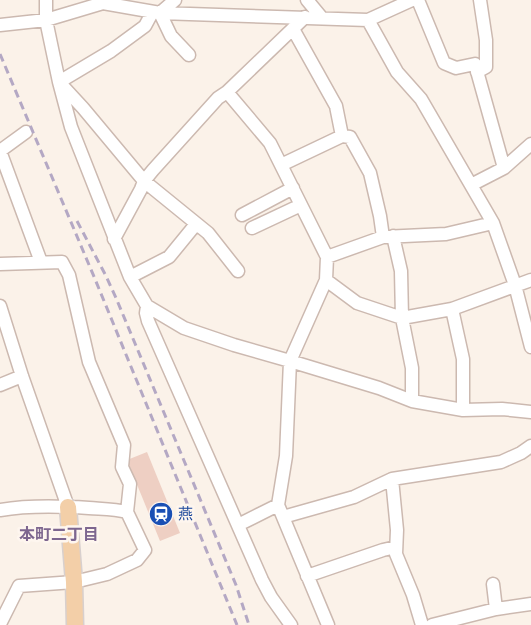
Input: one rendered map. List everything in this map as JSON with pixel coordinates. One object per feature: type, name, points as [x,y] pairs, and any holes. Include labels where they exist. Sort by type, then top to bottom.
[{"type":"main road","points":[[68,507],[74,582],[75,625]]},
{"type":"street","points":[[46,0],[46,20],[71,127],[130,277],[147,306],[184,328],[234,345],[379,388],[412,401],[463,410],[502,409],[531,412]]},
{"type":"street","points":[[59,82],[111,51],[145,26],[156,13],[175,0]]},
{"type":"street","points":[[308,0],[322,18]]},
{"type":"street","points":[[0,26],[46,20],[103,3],[156,13],[368,20],[412,0]]},
{"type":"street","points":[[418,0],[444,63],[456,68],[475,64],[504,168]]},
{"type":"street","points":[[477,72],[486,67],[486,40],[480,0]]},
{"type":"street","points":[[156,13],[172,36],[189,55]]},
{"type":"street","points":[[114,239],[144,181],[218,98],[227,92],[305,17]]},
{"type":"street","points":[[368,20],[397,72],[420,99],[492,223],[515,286],[531,347]]},
{"type":"street","points":[[293,28],[336,106],[342,136]]},
{"type":"street","points":[[59,82],[144,181],[208,233],[238,271]]},
{"type":"street","points":[[227,92],[270,143],[327,257],[326,280],[290,361],[286,456],[281,511],[328,625]]},
{"type":"street","points":[[26,132],[0,151],[41,262]]},
{"type":"street","points":[[281,165],[342,136],[350,137],[370,173],[380,216],[401,271],[402,318],[412,368],[412,401]]},
{"type":"street","points":[[471,185],[504,168],[531,144]]},
{"type":"street","points":[[242,215],[293,188]]},
{"type":"street","points":[[252,228],[301,205]]},
{"type":"street","points":[[327,257],[388,237],[446,234],[492,223]]},
{"type":"street","points":[[130,277],[170,257],[196,224]]},
{"type":"street","points":[[0,264],[62,262],[69,275],[89,362],[124,445],[122,466],[130,484],[127,512],[145,550],[137,560],[107,574],[74,582],[19,586],[0,624]]},
{"type":"street","points":[[326,280],[357,303],[402,318],[452,309],[531,280]]},
{"type":"street","points":[[0,306],[22,376],[68,507]]},
{"type":"street","points":[[147,306],[148,320],[262,580],[271,597],[291,625]]},
{"type":"street","points":[[452,309],[463,359],[463,410]]},
{"type":"street","points":[[0,385],[22,376]]},
{"type":"street","points":[[238,525],[281,511],[354,497],[392,479],[501,462],[521,454],[531,446]]},
{"type":"street","points":[[392,479],[397,530],[396,554],[413,595],[422,625]]},
{"type":"street","points":[[0,510],[68,507],[127,512]]},
{"type":"street","points":[[307,576],[396,547]]},
{"type":"street","points":[[493,584],[496,609]]},
{"type":"street","points":[[432,625],[496,609],[531,604]]},
{"type":"building","points":[[147,452],[180,533],[160,541],[127,460]]},
{"type":"railway","points":[[0,54],[237,625]]},
{"type":"railway","points":[[77,221],[116,298],[236,585],[249,625]]},
{"type":"place","name":"燕","points":[[161,514]]},
{"type":"district","name":"本町二丁目","points":[[59,534]]}]
